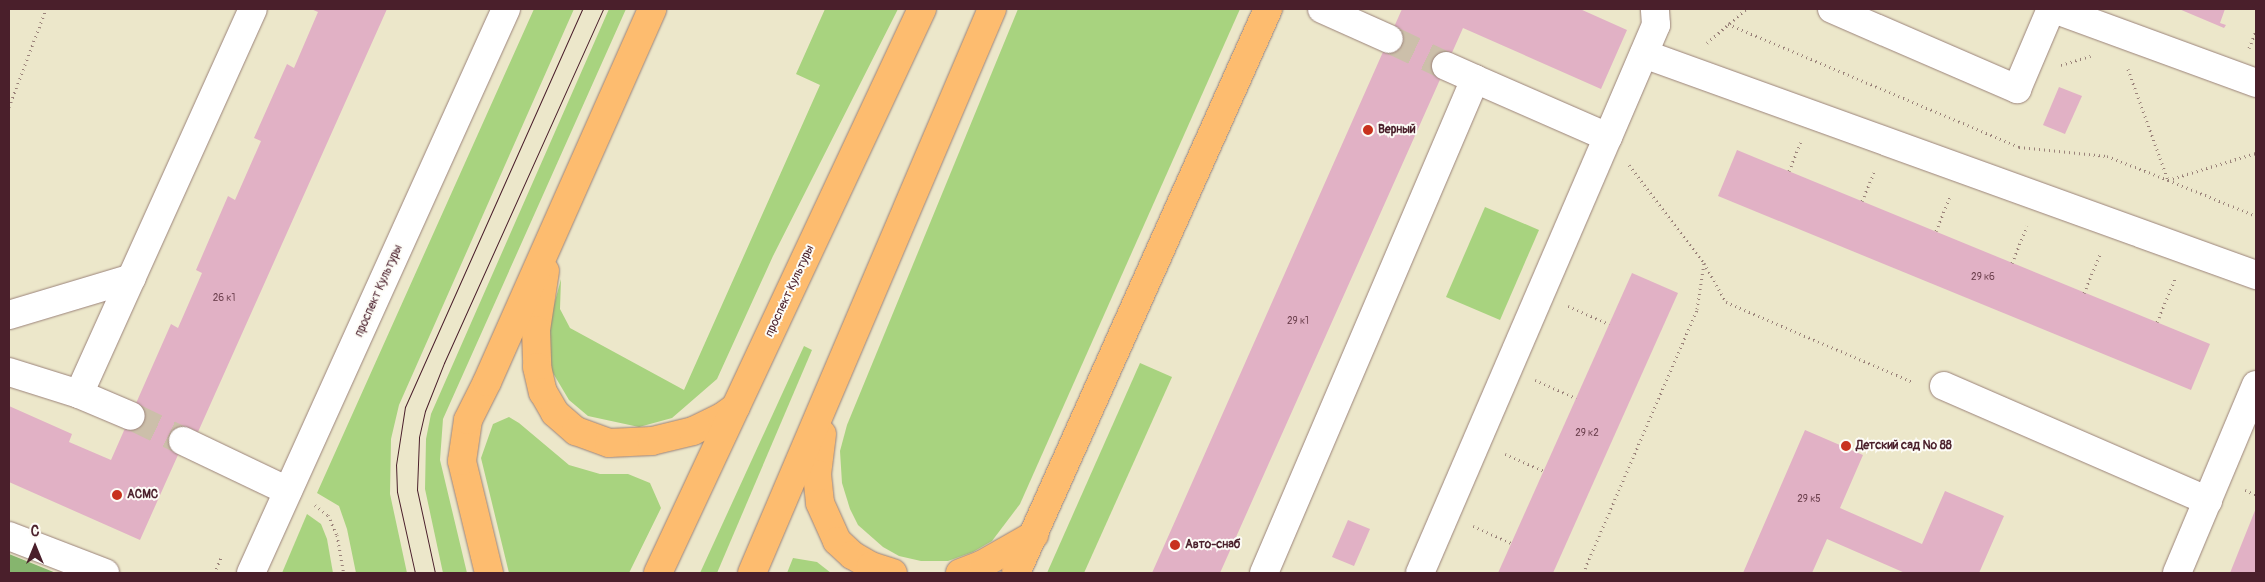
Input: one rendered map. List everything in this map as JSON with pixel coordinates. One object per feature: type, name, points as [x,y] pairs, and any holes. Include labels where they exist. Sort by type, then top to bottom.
[{"type":"main road","points":[[489,573],[462,461],[468,420],[487,382],[551,233],[652,9]]},
{"type":"main road","name":"проспект Культуры","points":[[658,573],[922,9]]},
{"type":"main road","points":[[752,573],[992,9]]},
{"type":"main road","points":[[1016,573],[1268,9]]},
{"type":"main road","points":[[551,233],[536,330],[537,367],[543,392],[555,413],[576,431],[609,443],[618,443],[652,441],[693,431],[722,417],[736,407]]},
{"type":"main road","points":[[835,380],[819,447],[816,474],[820,503],[837,541],[852,555],[871,566],[893,573]]},
{"type":"main road","points":[[960,573],[983,564],[1034,535]]},
{"type":"street","points":[[79,394],[253,9]]},
{"type":"street","name":"проспект Культуры","points":[[251,573],[506,9]]},
{"type":"street","points":[[1322,9],[1389,39]]},
{"type":"street","points":[[1420,573],[1644,54],[1656,25],[1655,9]]},
{"type":"street","points":[[1832,9],[2017,89],[2053,9],[2118,39],[2256,83]]},
{"type":"street","points":[[1644,54],[2256,275]]},
{"type":"street","points":[[1446,66],[1474,80],[1608,137]]},
{"type":"street","points":[[1264,573],[1474,80]]},
{"type":"street","points":[[9,315],[132,278]]},
{"type":"street","points":[[9,372],[79,394],[131,416]]},
{"type":"street","points":[[2177,573],[2256,385]]},
{"type":"street","points":[[1933,386],[2208,501]]},
{"type":"street","points":[[183,441],[288,491]]},
{"type":"street","points":[[9,536],[105,573]]},
{"type":"path","points":[[9,107],[46,9]]},
{"type":"path","points":[[1681,67],[1746,9]]},
{"type":"path","points":[[1728,24],[2020,147],[2107,156],[2256,216]]},
{"type":"path","points":[[2022,77],[2118,39],[2168,180]]},
{"type":"path","points":[[1608,137],[1704,263],[1726,302],[1933,386]]},
{"type":"path","points":[[2168,180],[2256,153]]},
{"type":"path","points":[[1936,232],[1962,169]]},
{"type":"path","points":[[2012,263],[2040,197]]},
{"type":"path","points":[[2084,293],[2113,223]]},
{"type":"path","points":[[2157,322],[2187,250]]},
{"type":"path","points":[[1583,573],[1697,309],[1704,263]]},
{"type":"path","points":[[1508,368],[1576,398]]},
{"type":"path","points":[[1477,441],[1544,471]]},
{"type":"path","points":[[288,491],[313,504],[328,516],[337,536],[344,573]]},
{"type":"path","points":[[1445,514],[1511,543]]},
{"type":"green space","points":[[534,9],[574,9],[399,405],[391,439],[390,494],[407,573],[356,573],[347,529],[339,506],[317,493]]},
{"type":"green space","points":[[609,9],[626,9],[443,419],[440,460],[467,573],[443,573],[425,489],[426,439],[431,414]]},
{"type":"green space","points":[[825,9],[898,9],[773,256],[717,379],[672,418],[639,427],[588,416],[569,400],[550,368],[548,327],[561,279],[560,309],[570,328],[684,390],[820,85],[796,74]]},
{"type":"green space","points":[[1018,9],[1240,9],[1020,504],[992,541],[973,552],[948,561],[921,561],[899,556],[883,547],[858,525],[850,509],[842,483],[840,451],[847,425]]},
{"type":"green space","points":[[1485,207],[1539,230],[1500,320],[1446,297]]},
{"type":"green space","points":[[804,346],[812,350],[717,573],[700,573]]},
{"type":"green space","points":[[1140,363],[1172,377],[1084,573],[1047,573]]},
{"type":"green space","points":[[509,417],[519,423],[569,465],[600,474],[628,474],[650,483],[661,508],[629,573],[509,573],[481,458],[493,424]]},
{"type":"green space","points":[[307,514],[321,524],[327,539],[333,573],[282,573]]},
{"type":"green space","points":[[9,554],[56,573],[9,573]]},
{"type":"green space","points":[[793,558],[817,562],[831,573],[787,573]]},
{"type":"building","points":[[311,9],[387,9],[198,432],[190,428],[140,540],[9,482],[9,406],[72,434],[69,442],[111,460],[171,324],[178,328],[202,273],[196,270],[228,196],[235,200],[261,141],[254,138],[287,64],[294,68],[318,12]]},
{"type":"building","points":[[1402,9],[1580,9],[1627,30],[1601,89],[1463,28],[1220,573],[1152,573]]},
{"type":"building","points":[[2179,9],[2225,9],[2220,23],[2226,25],[2224,28]]},
{"type":"building","points":[[2059,87],[2082,96],[2065,134],[2043,125]]},
{"type":"building","points":[[1737,150],[2210,344],[2191,390],[1718,196]]},
{"type":"building","points":[[1632,273],[1678,293],[1553,573],[1498,573]]},
{"type":"building","points":[[1805,430],[1863,455],[1840,508],[1922,544],[1945,491],[2004,516],[1979,573],[1905,573],[1827,539],[1812,573],[1743,573]]},
{"type":"building","points":[[2256,508],[2256,573],[2230,573]]},
{"type":"building","points":[[1348,520],[1370,529],[1354,566],[1332,557]]},
{"type":"tunnel","points":[[1389,39],[1446,66]]},
{"type":"tunnel","points":[[131,416],[183,441]]},
{"type":"tram line","points":[[415,573],[397,492],[396,465],[405,407],[582,9]]},
{"type":"tram line","points":[[435,573],[417,490],[419,437],[425,411],[444,363],[603,9]]},
{"type":"place","name":"Верный","points":[[1368,130]]},
{"type":"place","name":"Детский сад № 88","points":[[1846,446]]},
{"type":"place","name":"АСМС","points":[[117,495]]},
{"type":"place","name":"Авто-снаб","points":[[1175,545]]}]
